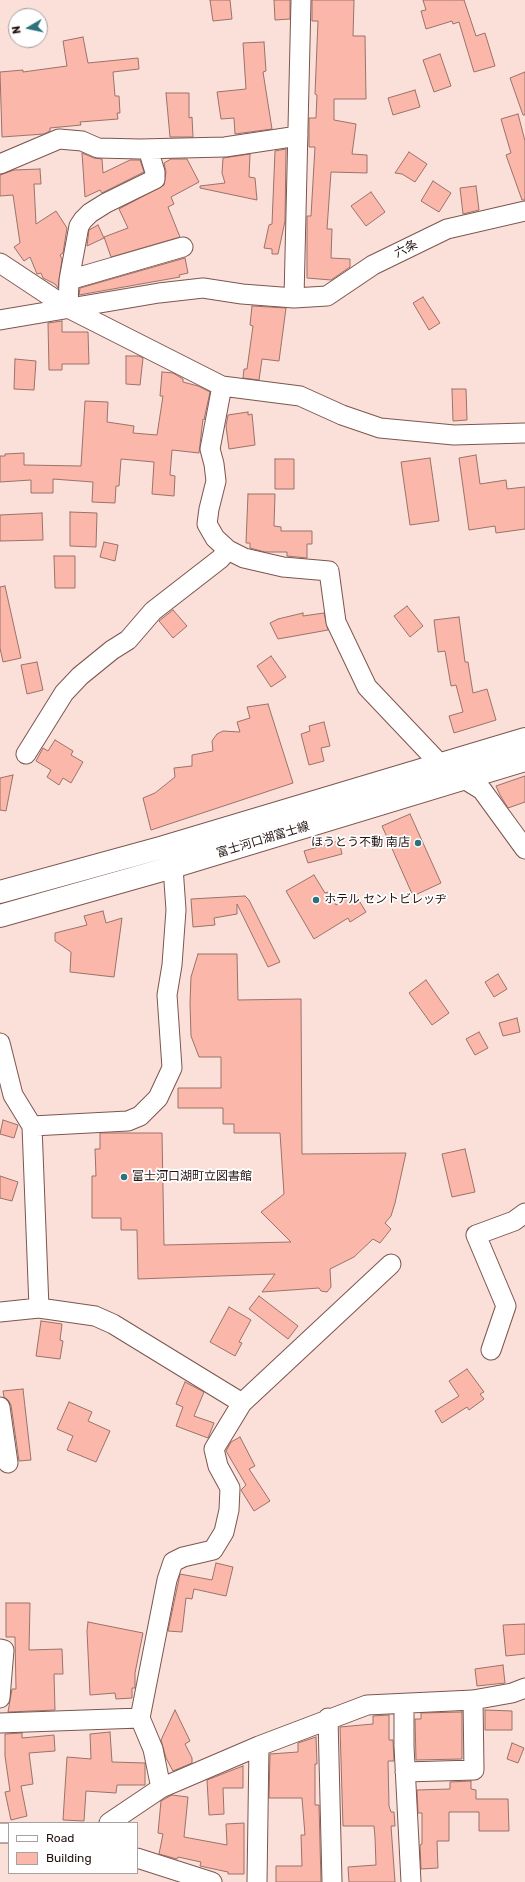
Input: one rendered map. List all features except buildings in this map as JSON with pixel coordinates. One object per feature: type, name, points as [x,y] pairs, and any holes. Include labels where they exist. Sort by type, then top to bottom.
[{"type":"main road","name":"富士河口湖富士線","points":[[0,892],[168,846],[525,739]]},
{"type":"main road","name":"富士河口湖富士線","points":[[0,916],[173,867],[525,760]]},
{"type":"street","points":[[294,298],[301,0]]},
{"type":"street","points":[[0,164],[59,139],[82,141],[98,148],[148,149],[225,147],[298,136]]},
{"type":"street","points":[[68,308],[69,280],[79,226],[83,220],[106,203],[155,179],[155,172],[148,149]]},
{"type":"street","name":"六条","points":[[0,320],[159,293],[203,288],[242,294],[294,298],[327,296],[373,265],[447,229],[525,211]]},
{"type":"street","points":[[69,280],[183,247]]},
{"type":"street","points":[[0,262],[68,308],[222,386],[300,396],[342,415],[380,428],[454,435],[525,433]]},
{"type":"street","points":[[222,386],[210,449],[216,481],[207,524],[215,538],[228,550],[244,558],[283,567],[329,571],[336,622],[367,687],[440,764],[482,790],[525,849]]},
{"type":"street","points":[[26,754],[64,692],[80,676],[112,650],[128,640],[153,611],[220,559],[228,550]]},
{"type":"street","points":[[32,1126],[128,1121],[140,1116],[158,1098],[172,1068],[167,995],[172,965],[176,910],[173,867]]},
{"type":"street","points":[[0,1043],[13,1095],[32,1126],[39,1308]]},
{"type":"street","points":[[490,1350],[506,1306],[476,1234],[514,1221],[525,1213]]},
{"type":"street","points":[[161,1788],[153,1749],[140,1718],[167,1580],[172,1562],[183,1557],[213,1550],[224,1532],[229,1510],[230,1488],[218,1466],[214,1448],[242,1403],[391,1264]]},
{"type":"street","points":[[0,1312],[39,1308],[95,1316],[113,1324],[242,1403]]},
{"type":"street","points":[[0,1407],[8,1463]]},
{"type":"street","points":[[0,1649],[4,1650],[0,1698]]},
{"type":"street","points":[[110,1822],[161,1788],[328,1718],[367,1705],[473,1700],[512,1693],[525,1688]]},
{"type":"street","points":[[405,1772],[474,1770],[473,1700]]},
{"type":"street","points":[[404,1704],[405,1772],[411,1882]]},
{"type":"street","points":[[0,1723],[140,1718]]},
{"type":"street","points":[[328,1718],[332,1882]]},
{"type":"street","points":[[257,1882],[259,1746]]},
{"type":"street","points":[[138,1858],[212,1882]]},
{"type":"place","name":"ほうとう不動 南店","points":[[418,843]]},
{"type":"place","name":"ホテル セントビレッヂ","points":[[316,900]]},
{"type":"place","name":"富士河口湖町立図書館","points":[[124,1177]]}]
